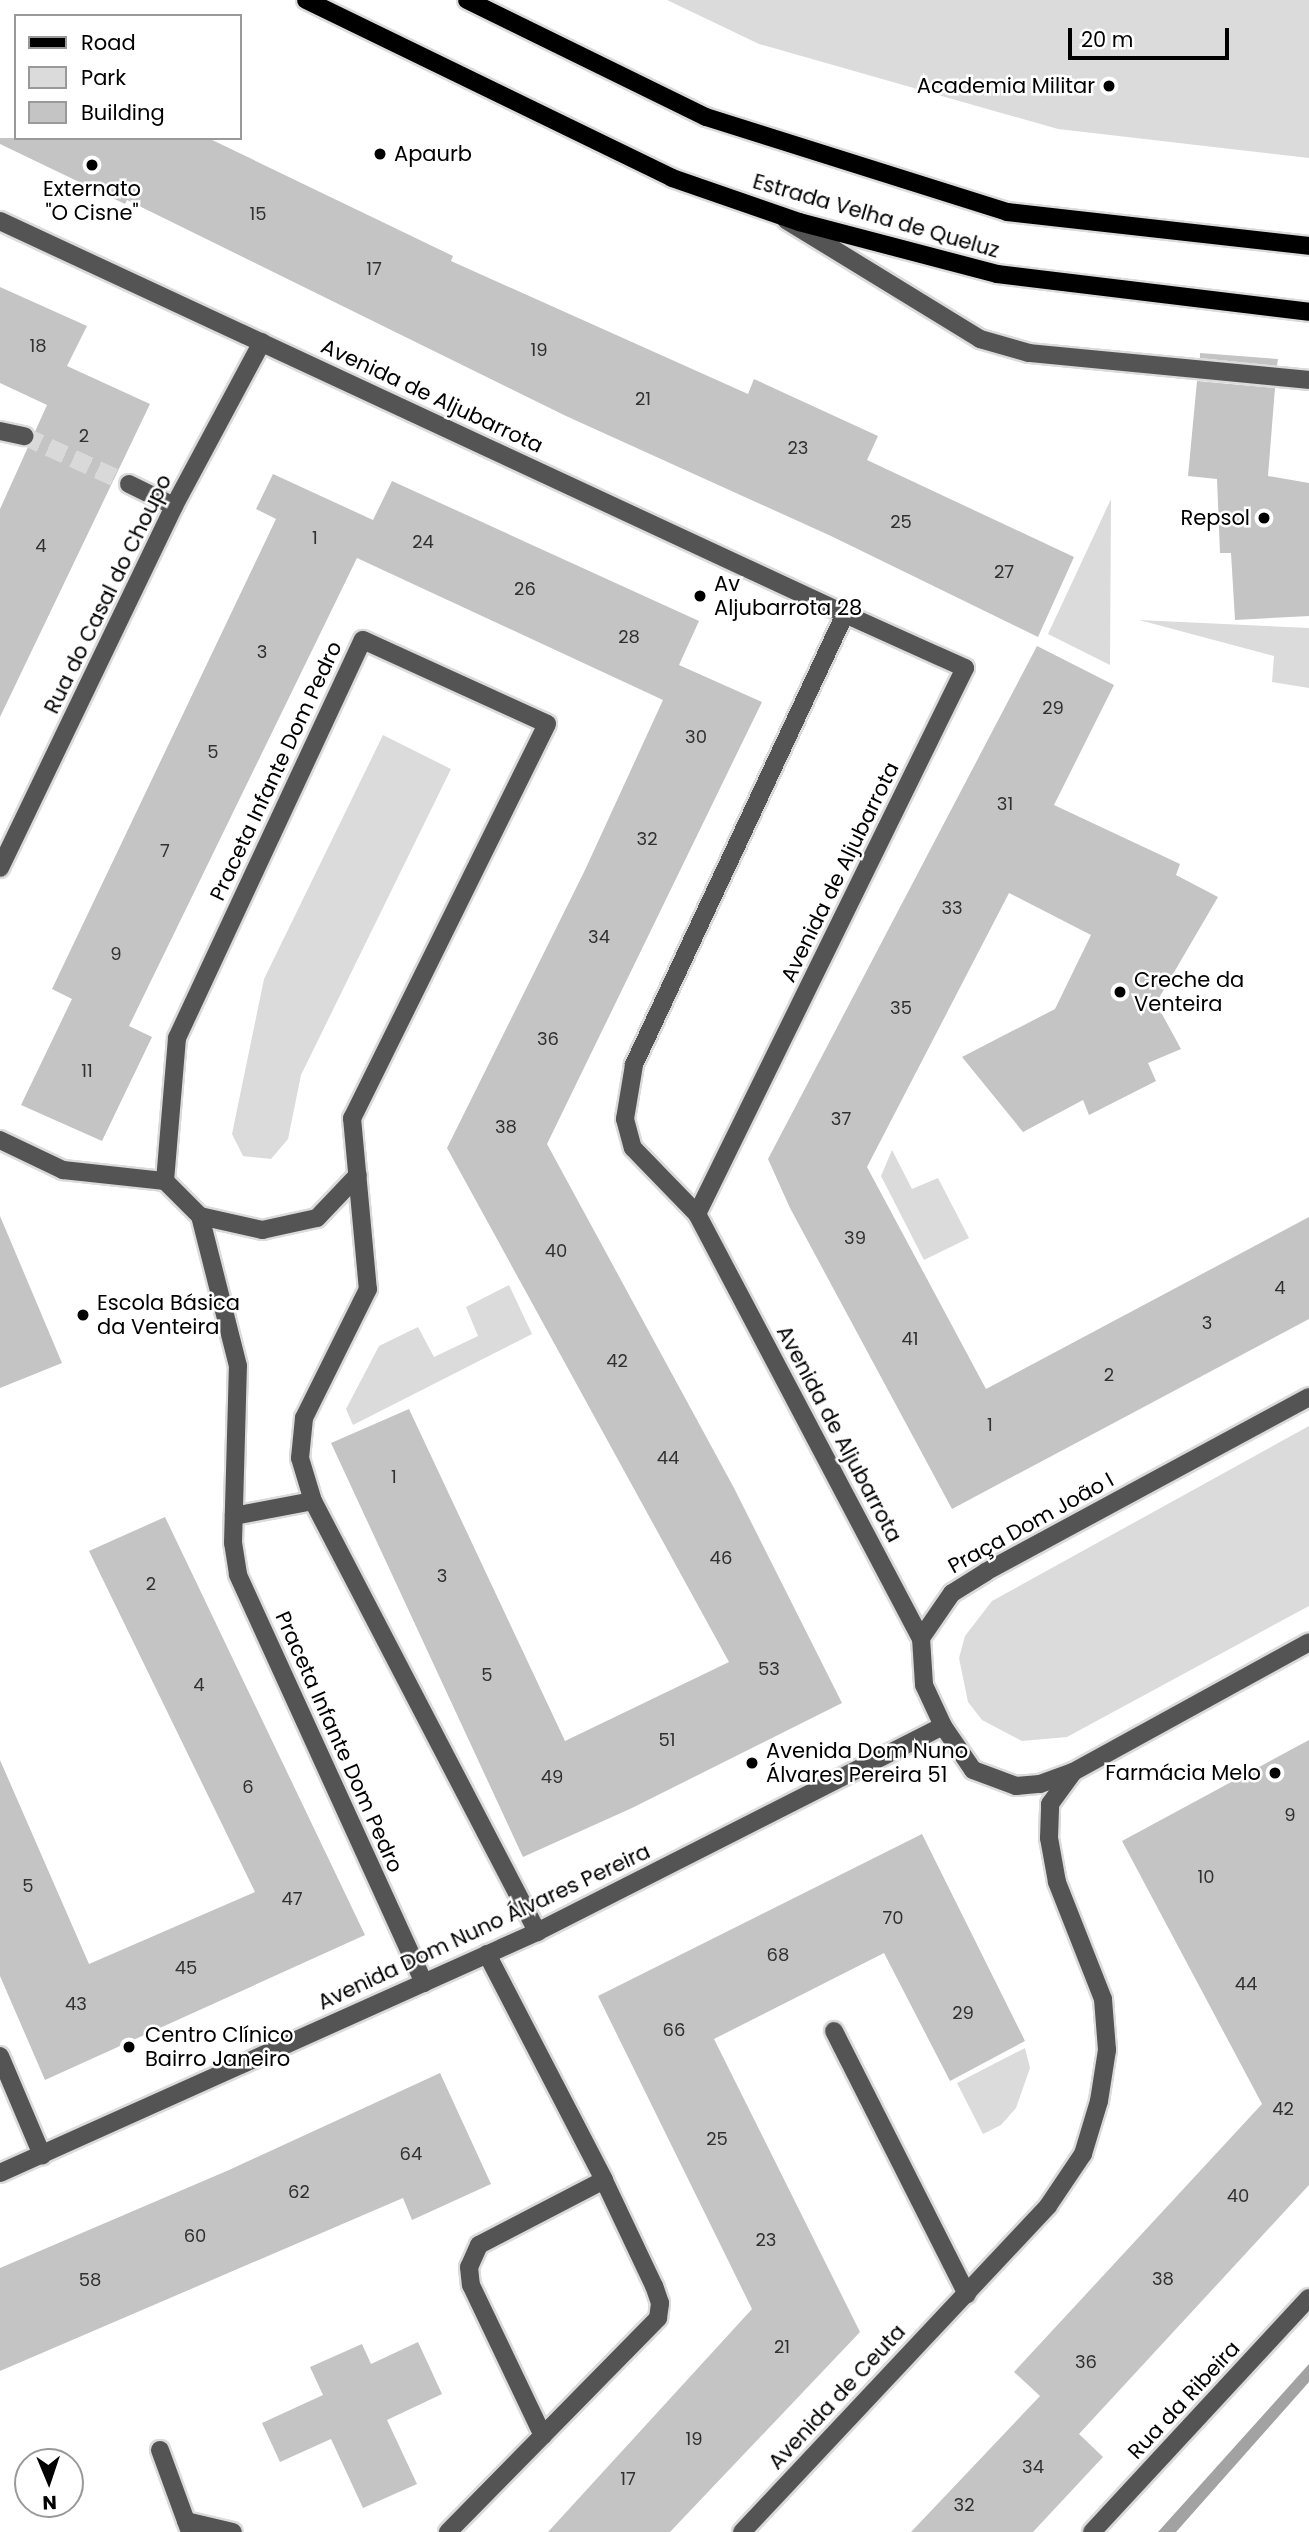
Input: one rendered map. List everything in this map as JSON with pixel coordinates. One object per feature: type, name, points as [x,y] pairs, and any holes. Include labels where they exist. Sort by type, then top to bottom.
[{"type":"main road","name":"Estrada Velha de Queluz","points":[[306,0],[672,178],[774,213],[997,274],[1309,312]]},
{"type":"main road","name":"Estrada Velha de Queluz","points":[[467,0],[706,117],[1007,212],[1309,246]]},
{"type":"street","points":[[774,213],[980,339],[1029,354],[1303,383],[1309,380]]},
{"type":"street","name":"Avenida de Aljubarrota","points":[[0,221],[965,668],[697,1214]]},
{"type":"street","name":"Rua do Casal do Choupo","points":[[0,868],[174,506],[262,342]]},
{"type":"street","points":[[0,431],[24,436]]},
{"type":"street","points":[[129,484],[174,506]]},
{"type":"street","name":"Avenida de Aljubarrota","points":[[845,614],[634,1065],[625,1119],[633,1148],[697,1214],[921,1638]]},
{"type":"street","name":"Praceta Infante Dom Pedro","points":[[165,1181],[177,1038],[363,639],[547,724],[352,1118],[368,1289],[304,1418],[300,1458],[313,1501],[537,1932]]},
{"type":"street","points":[[0,1140],[63,1170],[165,1181],[200,1216],[262,1230],[317,1218],[358,1175]]},
{"type":"street","name":"Praceta Infante Dom Pedro","points":[[200,1216],[238,1366],[234,1516],[238,1574],[424,1983]]},
{"type":"street","name":"Praça Dom João I","points":[[921,1638],[952,1593],[1307,1398]]},
{"type":"street","points":[[234,1516],[313,1501]]},
{"type":"street","points":[[921,1638],[925,1685],[943,1726],[973,1770],[993,1780],[1016,1786],[1040,1784],[1073,1772],[1309,1642]]},
{"type":"street","name":"Avenida Dom Nuno Álvares Pereira","points":[[0,2174],[537,1932],[943,1726]]},
{"type":"street","name":"Avenida de Ceuta","points":[[742,2532],[1048,2206],[1083,2154],[1099,2101],[1107,2050],[1103,1999],[1057,1882],[1049,1838],[1051,1804],[1073,1772]]},
{"type":"street","points":[[448,2532],[658,2318],[660,2303],[604,2180],[486,1954]]},
{"type":"street","points":[[834,2031],[967,2294]]},
{"type":"street","points":[[0,2056],[42,2155]]},
{"type":"street","points":[[543,2436],[471,2285],[469,2267],[479,2245],[604,2180]]},
{"type":"street","name":"Rua da Ribeira","points":[[1092,2532],[1309,2298]]},
{"type":"street","points":[[160,2450],[188,2527],[233,2532]]},
{"type":"green space","name":"Academia Militar","points":[[667,0],[1309,0],[1309,158],[1058,129],[759,44]]},
{"type":"green space","points":[[1111,499],[1110,665],[1048,634]]},
{"type":"green space","points":[[1139,620],[1309,628],[1309,688],[1272,682],[1274,656]]},
{"type":"green space","points":[[383,735],[451,769],[301,1075],[288,1139],[271,1159],[243,1156],[232,1134],[264,979]]},
{"type":"green space","points":[[892,1150],[912,1189],[938,1178],[969,1238],[924,1260],[881,1176]]},
{"type":"green space","points":[[509,1285],[532,1334],[353,1425],[346,1409],[379,1346],[418,1327],[434,1357],[478,1336],[466,1307]]},
{"type":"green space","points":[[1309,1426],[1309,1606],[1067,1737],[1022,1741],[982,1720],[968,1702],[959,1658],[965,1636],[992,1601]]},
{"type":"green space","points":[[1025,2048],[1030,2068],[1016,2108],[1001,2125],[983,2134],[957,2083]]},
{"type":"shaded area","points":[[1309,2364],[1309,2382],[1176,2532],[1158,2532]]},
{"type":"building","points":[[0,138],[212,140],[453,256],[451,261],[748,394],[754,379],[878,436],[867,460],[1074,557],[1038,637],[831,536],[566,416],[127,200],[125,204],[0,144]]},
{"type":"building","points":[[0,287],[87,326],[67,366],[150,404],[0,717],[0,509],[47,405],[0,383]]},
{"type":"building","points":[[1200,353],[1278,359],[1277,366],[1200,358]]},
{"type":"building","name":"Repsol","points":[[1197,381],[1275,388],[1268,476],[1309,483],[1309,616],[1235,620],[1231,553],[1220,553],[1217,479],[1188,476]]},
{"type":"building","points":[[273,474],[373,520],[392,481],[699,621],[679,665],[762,702],[547,1144],[734,1488],[842,1703],[632,1808],[523,1857],[331,1443],[409,1409],[565,1741],[729,1662],[447,1148],[585,870],[663,700],[357,558],[129,1026],[152,1037],[102,1141],[21,1105],[72,999],[52,989],[276,519],[256,509]]},
{"type":"building","points":[[1037,646],[1114,685],[1054,805],[1180,864],[1176,875],[1218,897],[1156,1003],[1181,1049],[1148,1063],[1156,1081],[1089,1115],[1083,1100],[1023,1132],[962,1057],[1055,1009],[1091,935],[1009,893],[867,1167],[986,1389],[1309,1217],[1309,1319],[952,1509],[790,1208],[768,1159]]},
{"type":"building","points":[[0,1216],[62,1363],[0,1388]]},
{"type":"building","points":[[165,1517],[365,1935],[45,2080],[0,1976],[0,1760],[89,1964],[255,1892],[89,1551]]},
{"type":"building","points":[[1309,1740],[1309,2185],[1079,2434],[1103,2457],[1033,2532],[911,2532],[1040,2396],[1014,2372],[1262,2104],[1122,1841]]},
{"type":"building","points":[[922,1834],[1025,2041],[950,2081],[884,1953],[714,2039],[860,2332],[670,2532],[548,2532],[752,2309],[598,1996]]},
{"type":"building","points":[[440,2073],[491,2184],[412,2220],[403,2198],[0,2371],[0,2268],[229,2170]]},
{"type":"building","points":[[418,2342],[442,2394],[387,2420],[417,2484],[363,2508],[331,2439],[280,2462],[262,2423],[323,2395],[310,2367],[362,2344],[371,2364]]},
{"type":"tunnel","points":[[24,436],[129,484]]},
{"type":"place","name":"Academia Militar","points":[[1109,86]]},
{"type":"place","name":"Apaurb","points":[[380,154]]},
{"type":"place","name":"Externato \"O Cisne\"","points":[[92,165]]},
{"type":"place","name":"Repsol","points":[[1264,518]]},
{"type":"place","name":"Av Aljubarrota 28","points":[[700,596]]},
{"type":"place","name":"Creche da Venteira","points":[[1120,992]]},
{"type":"place","name":"Escola Básica da Venteira","points":[[83,1315]]},
{"type":"place","name":"Avenida Dom Nuno Álvares Pereira 51","points":[[752,1763]]},
{"type":"place","name":"Farmácia Melo","points":[[1275,1773]]},
{"type":"place","name":"Centro Clínico Bairro Janeiro","points":[[129,2047]]}]
